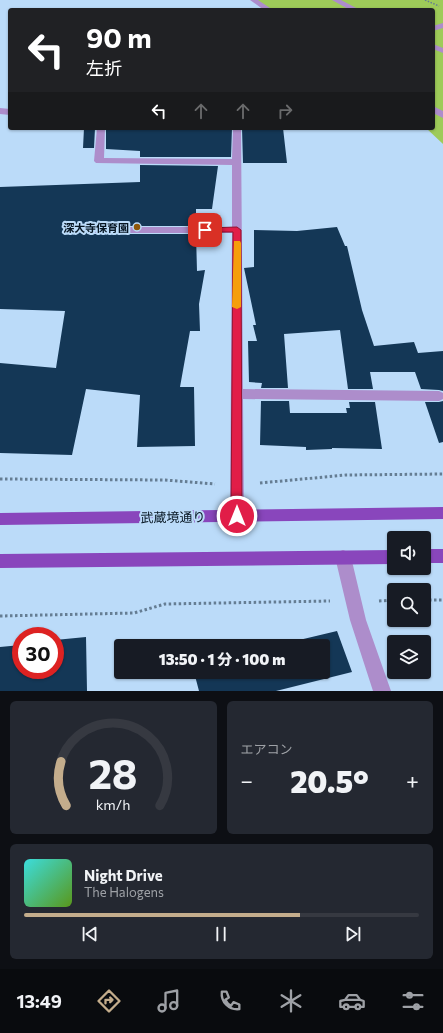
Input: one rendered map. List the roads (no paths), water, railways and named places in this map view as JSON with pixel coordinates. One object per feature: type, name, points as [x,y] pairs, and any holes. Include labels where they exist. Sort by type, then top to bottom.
[{"type":"main road","name":"武蔵境通り","points":[[0,519],[443,514]]},
{"type":"main road","points":[[431,556],[443,556]]},
{"type":"main road","points":[[0,561],[387,557]]},
{"type":"street","points":[[252,0],[266,8]]},
{"type":"street","points":[[335,0],[352,8]]},
{"type":"street","points":[[101,130],[99,161],[236,162]]},
{"type":"street","points":[[237,130],[237,516]]},
{"type":"street","points":[[93,230],[237,230]]},
{"type":"street","points":[[237,394],[439,396]]},
{"type":"street","points":[[343,558],[358,620],[382,691]]},
{"type":"place","name":"深大寺保育園","points":[[137,227]]}]
